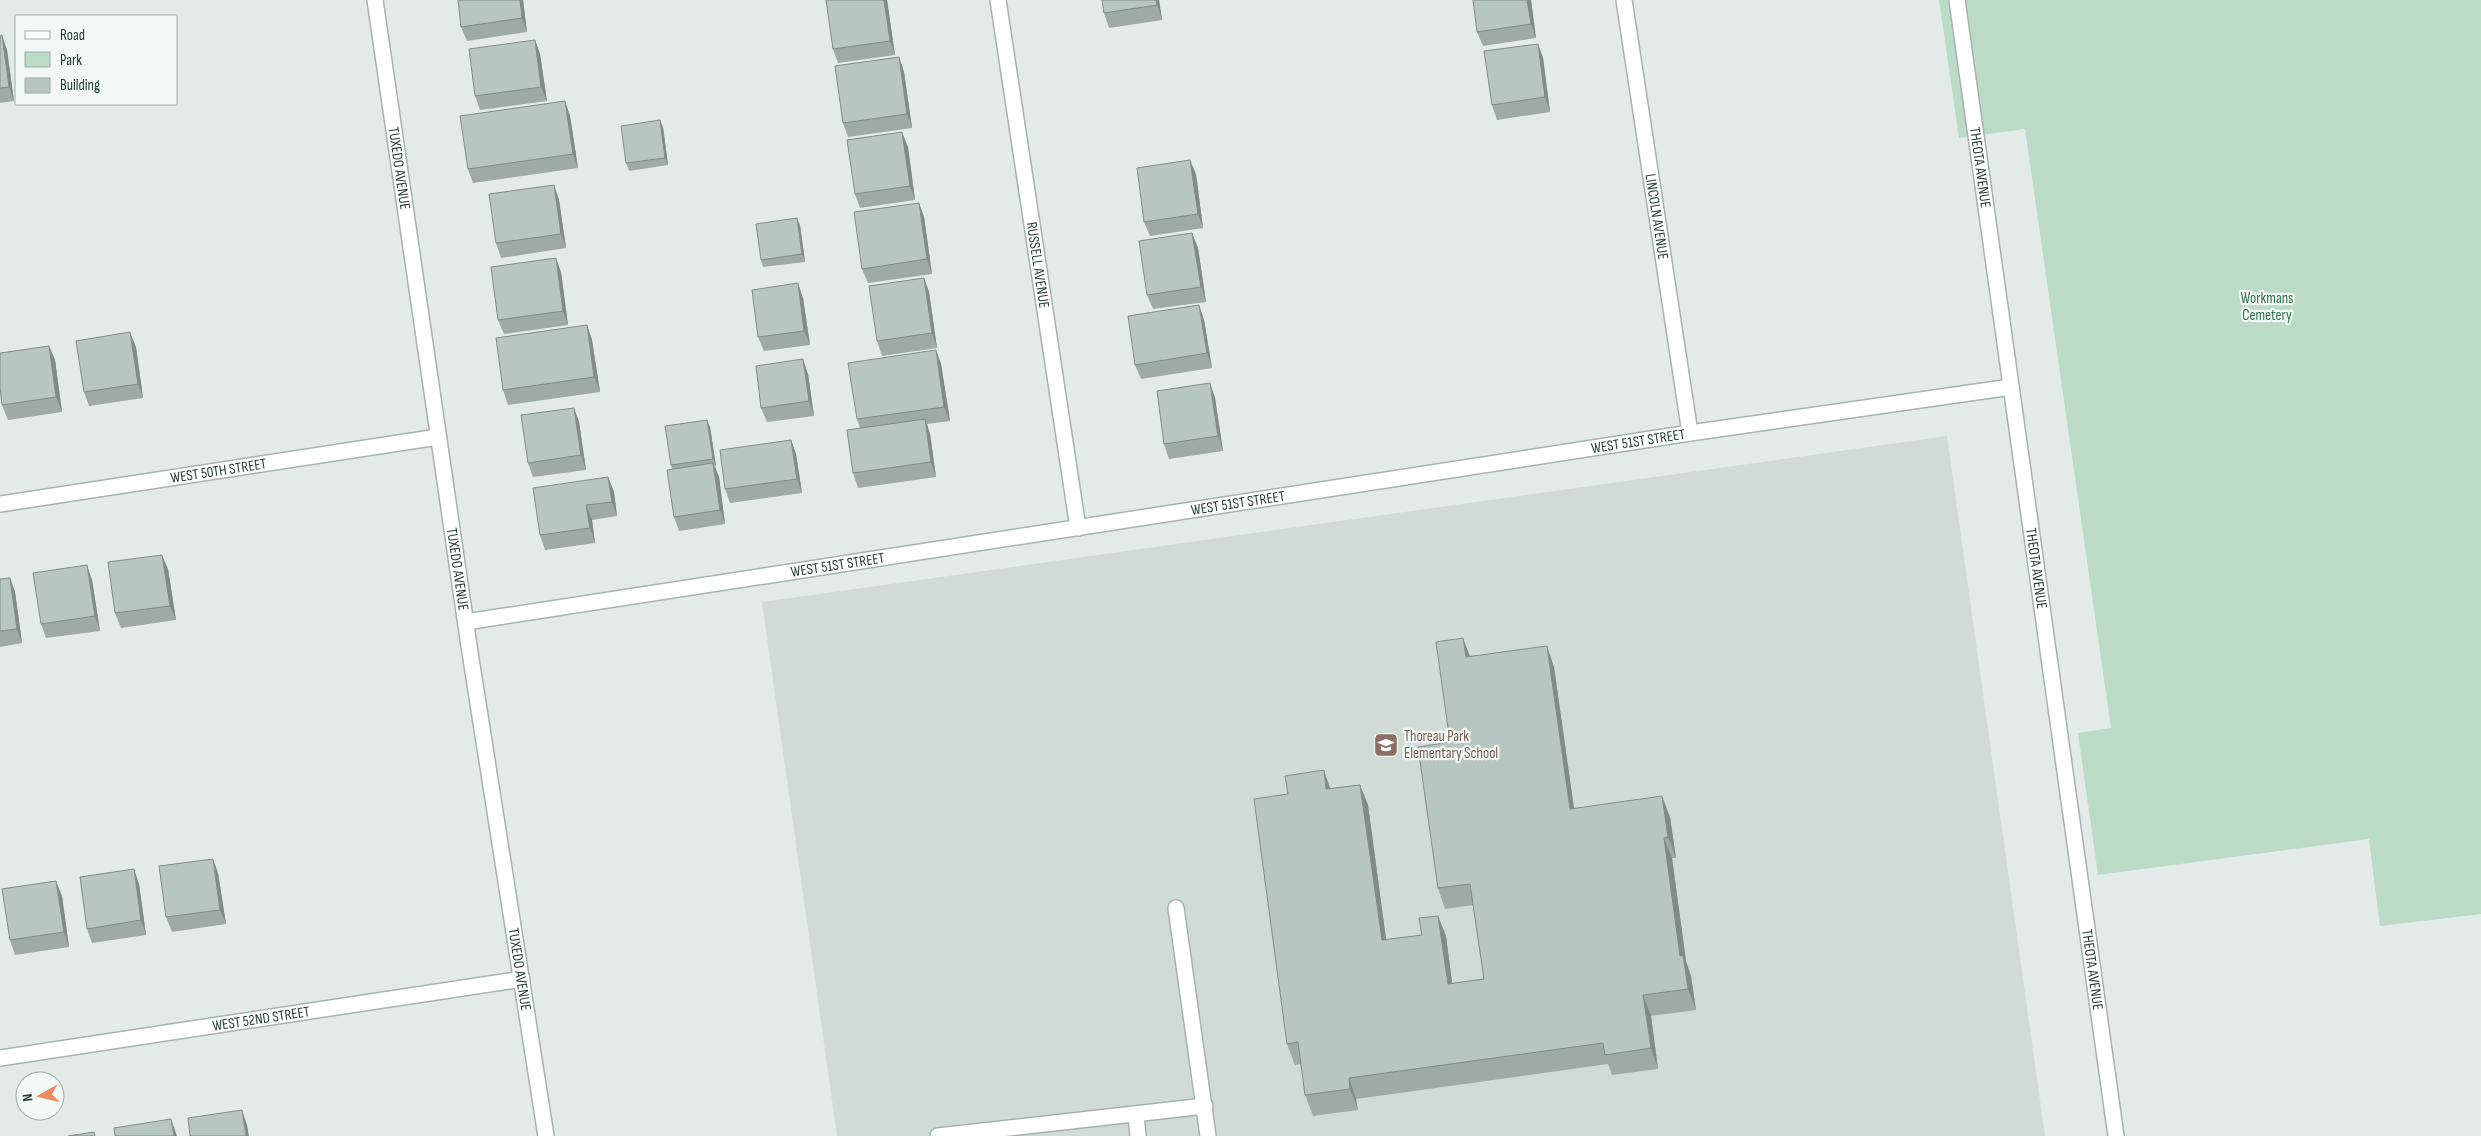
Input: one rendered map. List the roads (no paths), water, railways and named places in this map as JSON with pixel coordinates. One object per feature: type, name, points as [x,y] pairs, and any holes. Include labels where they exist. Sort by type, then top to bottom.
[{"type":"street","name":"TUXEDO AVENUE","points":[[375,0],[438,437],[546,1136]]},
{"type":"street","name":"RUSSELL AVENUE","points":[[998,0],[1078,528]]},
{"type":"street","name":"LINCOLN AVENUE","points":[[1624,0],[1690,434]]},
{"type":"street","name":"THEOTA AVENUE","points":[[1957,0],[2116,1136]]},
{"type":"street","name":"WEST 51ST STREET","points":[[466,622],[1690,434],[2011,387]]},
{"type":"street","name":"WEST 50TH STREET","points":[[0,504],[438,437]]},
{"type":"street","points":[[1176,908],[1208,1136]]},
{"type":"street","name":"WEST 52ND STREET","points":[[0,1058],[522,979]]},
{"type":"street","points":[[938,1135],[1020,1131],[1205,1106]]},
{"type":"street","points":[[1136,1115],[1138,1136]]},
{"type":"place","name":"Thoreau Park Elementary School","points":[[1386,745]]},
{"type":"park label","name":"Workmans Cemetery","points":[[2267,306]]}]
